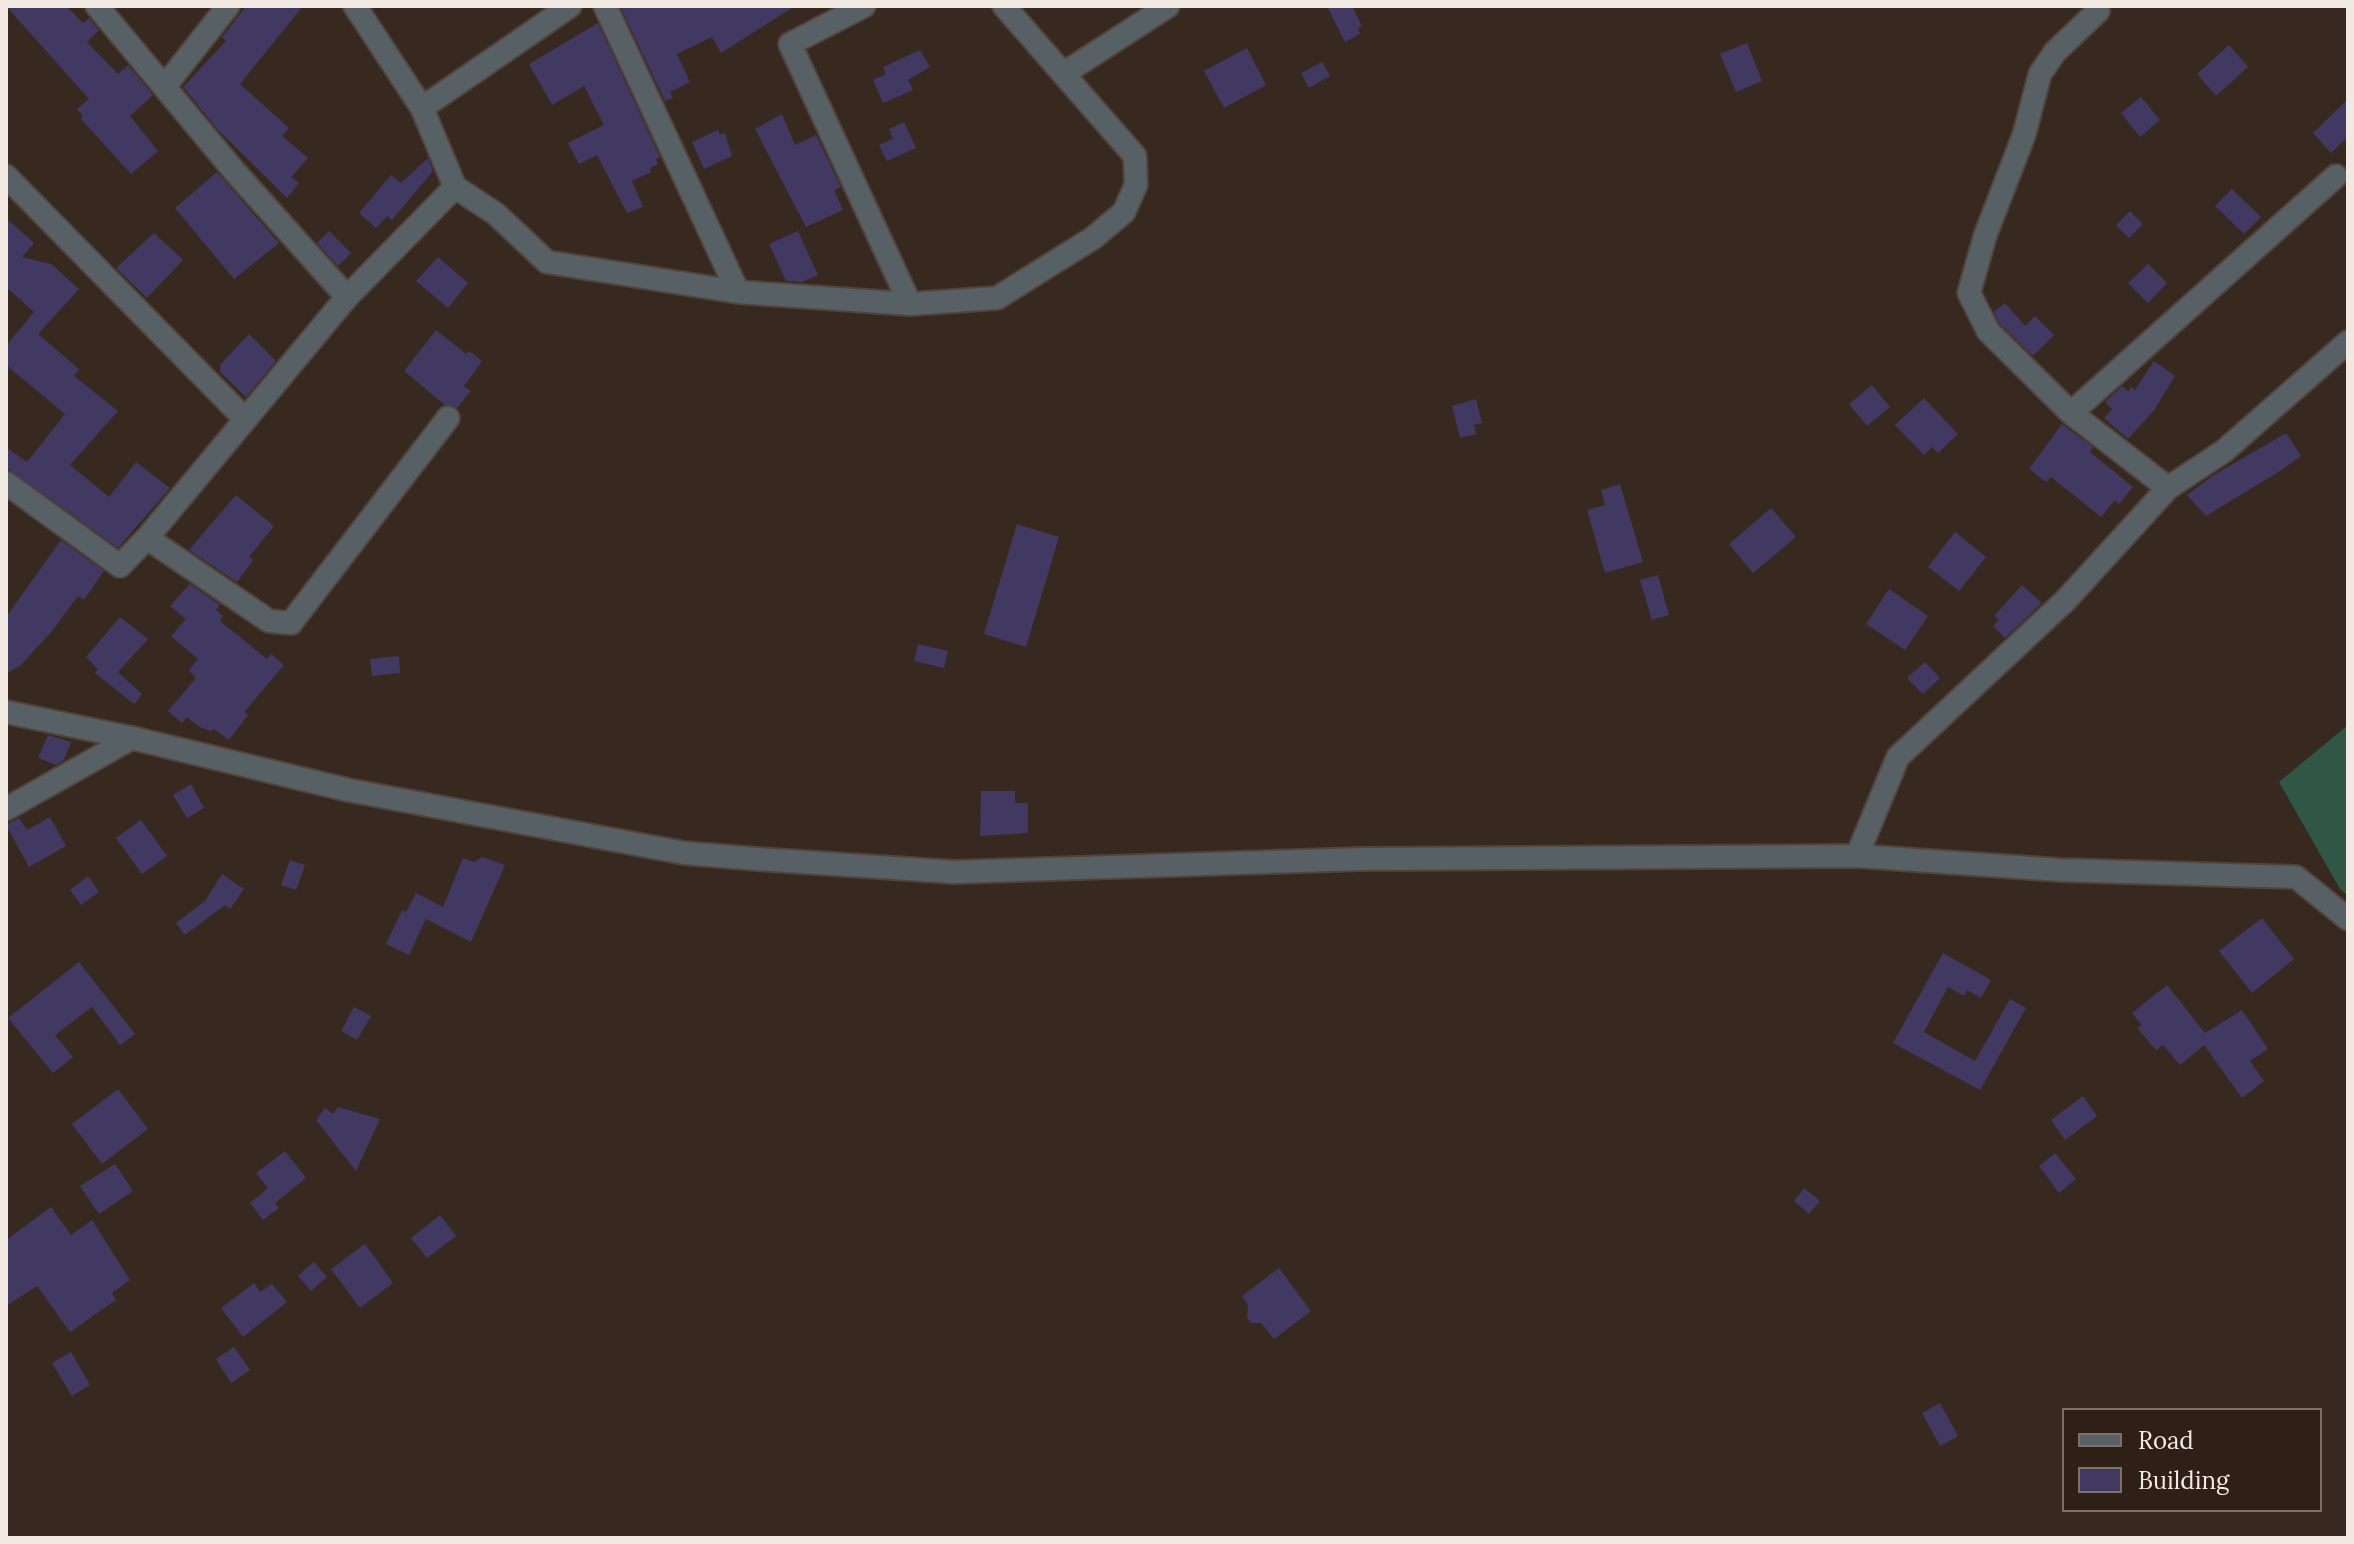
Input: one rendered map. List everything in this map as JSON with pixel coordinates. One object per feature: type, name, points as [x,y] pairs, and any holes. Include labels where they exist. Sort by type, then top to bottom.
[{"type":"street","points":[[97,6],[235,172],[347,297]]},
{"type":"street","points":[[165,86],[228,6]]},
{"type":"street","points":[[355,6],[422,108],[455,187],[496,214],[547,262],[738,292],[910,304],[997,298],[1093,238],[1124,212],[1136,185],[1135,156],[1004,6]]},
{"type":"street","points":[[422,108],[570,6]]},
{"type":"street","points":[[605,6],[738,292]]},
{"type":"street","points":[[864,6],[790,44],[910,304]]},
{"type":"street","points":[[1063,74],[1168,6]]},
{"type":"street","points":[[2096,6],[2098,11],[2055,52],[2040,74],[2024,135],[1985,236],[1969,293],[1988,331],[2071,413],[2168,488]]},
{"type":"street","points":[[6,176],[245,419]]},
{"type":"street","points":[[2071,413],[2336,176]]},
{"type":"street","points":[[6,483],[120,566],[147,538],[347,297],[455,187]]},
{"type":"street","points":[[1857,856],[1898,757],[2066,600],[2168,488],[2235,442],[2348,342]]},
{"type":"street","points":[[147,538],[269,621],[291,623],[448,418]]},
{"type":"street","points":[[6,712],[132,738],[348,790],[684,853],[954,872],[1362,859],[1857,856],[2060,870],[2296,877],[2348,919]]},
{"type":"street","points":[[6,809],[132,738]]},
{"type":"green space","points":[[2348,725],[2348,896],[2340,889],[2279,782]]},
{"type":"building","points":[[6,6],[66,6],[83,23],[89,18],[99,30],[87,42],[118,74],[128,65],[153,95],[130,116],[158,151],[131,174],[81,119],[83,116],[77,109],[89,99]]},
{"type":"building","points":[[246,6],[303,6],[240,84],[289,128],[282,136],[308,158],[291,177],[299,183],[287,198],[218,130],[183,87],[226,41],[222,37]]},
{"type":"building","points":[[620,6],[795,6],[721,53],[712,37],[677,54],[690,82],[670,92],[673,98],[665,101]]},
{"type":"building","points":[[1327,6],[1352,6],[1362,26],[1358,28],[1360,34],[1345,42]]},
{"type":"building","points":[[598,23],[660,157],[656,159],[658,164],[650,168],[651,172],[632,181],[643,207],[627,213],[597,155],[579,164],[568,143],[604,125],[584,86],[552,105],[529,64]]},
{"type":"building","points":[[1747,43],[1762,81],[1736,92],[1720,54]]},
{"type":"building","points":[[2229,45],[2248,67],[2216,96],[2197,74]]},
{"type":"building","points":[[1247,48],[1266,85],[1224,108],[1204,71]]},
{"type":"building","points":[[920,50],[930,67],[908,80],[913,90],[883,103],[873,80],[886,74],[883,67]]},
{"type":"building","points":[[1322,62],[1330,76],[1309,88],[1301,73]]},
{"type":"building","points":[[2141,97],[2160,120],[2140,137],[2121,113]]},
{"type":"building","points":[[2348,99],[2348,137],[2331,153],[2313,133]]},
{"type":"building","points":[[782,114],[795,145],[816,135],[841,187],[834,190],[843,210],[806,227],[755,129]]},
{"type":"building","points":[[904,122],[916,148],[887,161],[879,145],[893,139],[889,129]]},
{"type":"building","points":[[718,130],[720,135],[725,133],[732,156],[704,169],[692,142]]},
{"type":"building","points":[[428,158],[433,171],[392,220],[387,216],[376,228],[359,213],[391,175],[401,183]]},
{"type":"building","points":[[217,172],[279,243],[234,279],[175,208]]},
{"type":"building","points":[[2232,189],[2261,217],[2244,234],[2215,206]]},
{"type":"building","points":[[2130,211],[2143,224],[2129,238],[2116,225]]},
{"type":"building","points":[[6,218],[34,243],[22,257],[51,264],[79,289],[38,334],[79,369],[74,376],[118,411],[70,465],[109,497],[136,462],[170,488],[118,548],[6,467],[6,447],[27,462],[65,414],[6,365],[6,346],[34,312],[6,287]]},
{"type":"building","points":[[329,231],[351,253],[338,266],[317,243]]},
{"type":"building","points":[[798,231],[818,275],[802,282],[786,281],[769,244]]},
{"type":"building","points":[[154,233],[183,260],[147,298],[116,268]]},
{"type":"building","points":[[438,257],[468,283],[448,308],[416,281]]},
{"type":"building","points":[[2148,264],[2167,283],[2148,303],[2128,283]]},
{"type":"building","points":[[2005,303],[2025,326],[2035,316],[2054,335],[2033,356],[1999,323],[1994,312]]},
{"type":"building","points":[[436,330],[466,354],[469,351],[482,361],[464,386],[471,391],[457,408],[445,405],[404,371]]},
{"type":"building","points":[[249,334],[276,361],[246,397],[220,372],[220,365]]},
{"type":"building","points":[[2154,361],[2175,376],[2155,409],[2128,439],[2104,418],[2112,409],[2105,402],[2122,386],[2128,391],[2132,387],[2135,390]]},
{"type":"building","points":[[1872,385],[1890,407],[1867,426],[1849,404]]},
{"type":"building","points":[[1924,398],[1958,434],[1938,453],[1932,447],[1924,455],[1895,425]]},
{"type":"building","points":[[1476,399],[1482,423],[1474,425],[1476,434],[1460,438],[1452,406]]},
{"type":"building","points":[[2062,424],[2093,447],[2090,452],[2133,487],[2119,504],[2115,500],[2101,517],[2051,477],[2046,482],[2029,469]]},
{"type":"building","points":[[2286,433],[2301,456],[2280,471],[2206,516],[2187,495],[2212,476]]},
{"type":"building","points":[[1620,484],[1643,562],[1605,573],[1587,510],[1605,505],[1601,490]]},
{"type":"building","points":[[236,495],[274,526],[249,557],[253,560],[237,582],[189,550]]},
{"type":"building","points":[[1771,508],[1796,537],[1753,573],[1729,544]]},
{"type":"building","points":[[1017,524],[1059,537],[1026,647],[984,634]]},
{"type":"building","points":[[1955,532],[1986,557],[1959,591],[1928,567]]},
{"type":"building","points":[[61,540],[104,571],[84,600],[78,596],[21,665],[6,674],[6,617]]},
{"type":"building","points":[[1658,575],[1669,615],[1652,620],[1640,580]]},
{"type":"building","points":[[190,584],[220,605],[216,610],[223,616],[220,621],[267,659],[271,654],[284,665],[244,712],[248,715],[229,740],[214,729],[210,731],[198,726],[187,717],[182,723],[168,711],[196,678],[189,670],[198,659],[171,636],[186,619],[170,606]]},
{"type":"building","points":[[2022,585],[2042,603],[2005,638],[1993,626],[1999,620],[1994,616]]},
{"type":"building","points":[[1889,589],[1928,616],[1905,650],[1866,624]]},
{"type":"building","points":[[120,617],[148,639],[118,672],[142,694],[134,704],[95,673],[98,669],[86,657]]},
{"type":"building","points":[[918,644],[948,651],[944,668],[914,661]]},
{"type":"building","points":[[399,656],[400,673],[372,676],[370,659]]},
{"type":"building","points":[[1925,662],[1940,678],[1923,694],[1907,678]]},
{"type":"building","points":[[48,735],[71,742],[64,760],[56,765],[38,758]]},
{"type":"building","points":[[191,784],[204,808],[187,818],[173,795]]},
{"type":"building","points":[[981,791],[1015,791],[1015,803],[1028,803],[1028,833],[980,836]]},
{"type":"building","points":[[50,817],[66,846],[29,867],[6,825],[19,818],[27,830]]},
{"type":"building","points":[[141,820],[167,856],[142,874],[116,838]]},
{"type":"building","points":[[482,857],[505,865],[471,942],[426,919],[409,955],[386,944],[402,910],[406,912],[416,893],[443,907],[463,858],[474,862]]},
{"type":"building","points":[[290,860],[305,865],[296,890],[281,885]]},
{"type":"building","points":[[222,874],[244,889],[230,909],[225,905],[185,935],[176,923],[205,901]]},
{"type":"building","points":[[88,876],[99,892],[81,905],[70,890]]},
{"type":"building","points":[[2262,918],[2294,959],[2252,993],[2219,951]]},
{"type":"building","points":[[1943,953],[1991,980],[1981,998],[1967,990],[1964,996],[1948,987],[1924,1032],[1975,1061],[2010,999],[2026,1008],[1980,1090],[1893,1043]]},
{"type":"building","points":[[79,962],[135,1034],[120,1045],[92,1007],[55,1035],[73,1057],[53,1073],[8,1018]]},
{"type":"building","points":[[2167,985],[2205,1033],[2242,1010],[2268,1049],[2250,1061],[2264,1081],[2242,1098],[2204,1045],[2180,1065],[2163,1045],[2156,1050],[2137,1028],[2142,1025],[2132,1013]]},
{"type":"building","points":[[354,1007],[371,1016],[357,1040],[341,1031]]},
{"type":"building","points":[[118,1089],[148,1129],[102,1164],[72,1124]]},
{"type":"building","points":[[2083,1096],[2097,1116],[2065,1140],[2051,1120]]},
{"type":"building","points":[[338,1107],[380,1119],[356,1171],[316,1120],[325,1108],[333,1114]]},
{"type":"building","points":[[285,1151],[306,1178],[275,1203],[279,1208],[263,1220],[250,1203],[268,1188],[256,1173]]},
{"type":"building","points":[[2055,1153],[2076,1179],[2059,1193],[2039,1166]]},
{"type":"building","points":[[115,1164],[133,1191],[99,1214],[80,1186]]},
{"type":"building","points":[[1804,1188],[1820,1201],[1809,1214],[1794,1201]]},
{"type":"building","points":[[51,1207],[71,1235],[92,1220],[130,1280],[112,1293],[116,1300],[70,1332],[37,1286],[6,1306],[6,1240]]},
{"type":"building","points":[[440,1215],[456,1236],[427,1258],[411,1238]]},
{"type":"building","points":[[365,1244],[393,1283],[360,1308],[331,1269]]},
{"type":"building","points":[[314,1262],[327,1277],[311,1291],[298,1276]]},
{"type":"building","points":[[1279,1268],[1311,1311],[1274,1339],[1261,1323],[1252,1323],[1247,1318],[1248,1305],[1242,1296]]},
{"type":"building","points":[[254,1283],[260,1292],[272,1284],[287,1302],[243,1337],[221,1308]]},
{"type":"building","points":[[234,1347],[250,1370],[231,1383],[216,1359]]},
{"type":"building","points":[[71,1352],[90,1385],[72,1396],[52,1363]]},
{"type":"building","points":[[1940,1403],[1958,1436],[1940,1446],[1922,1413]]}]
